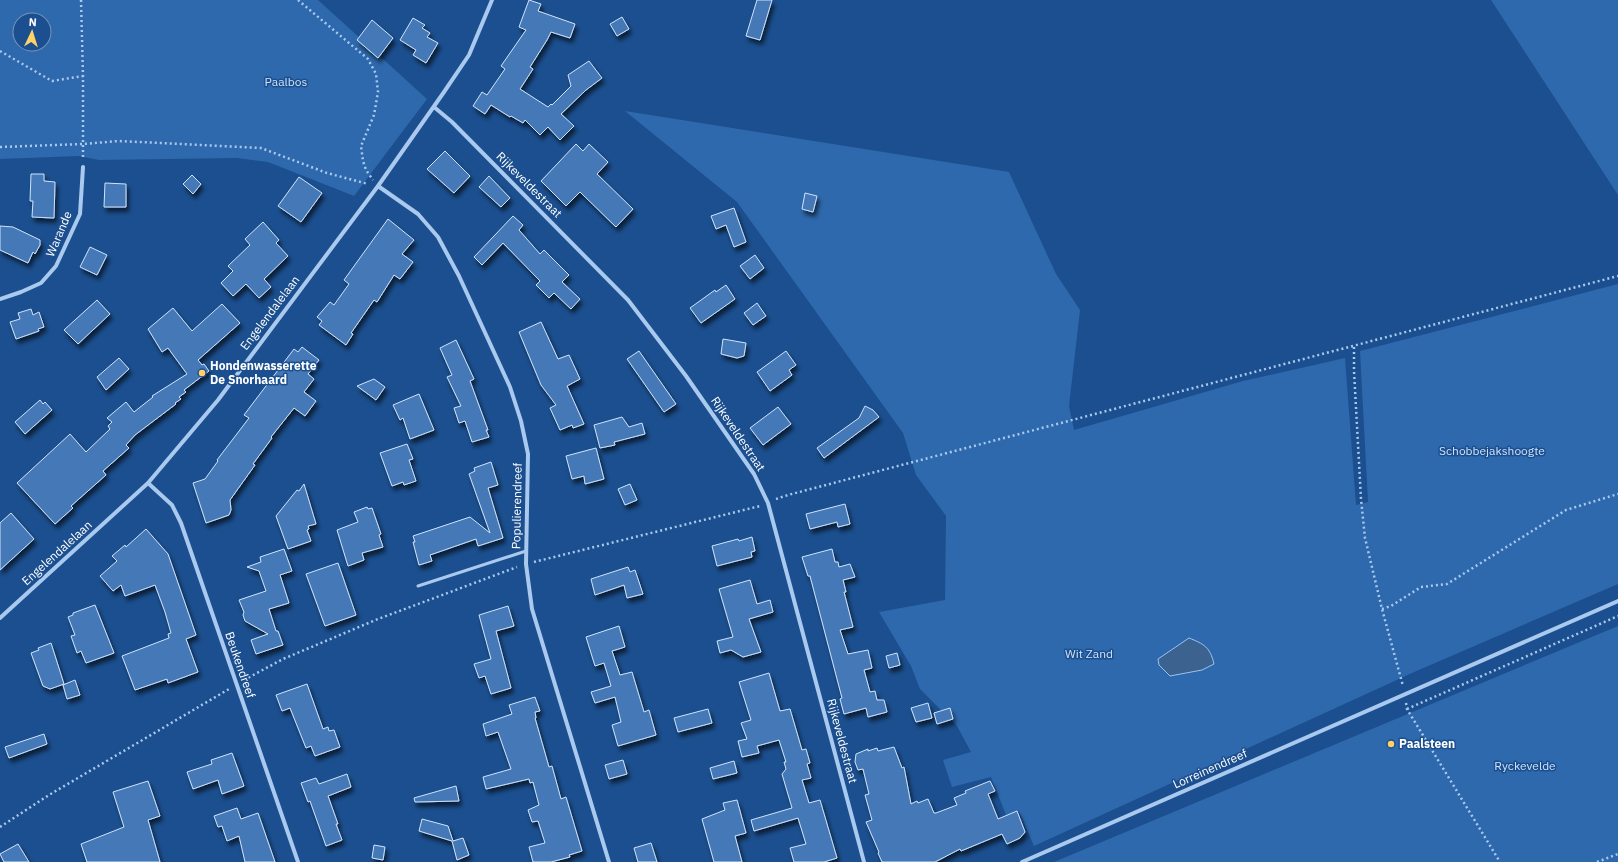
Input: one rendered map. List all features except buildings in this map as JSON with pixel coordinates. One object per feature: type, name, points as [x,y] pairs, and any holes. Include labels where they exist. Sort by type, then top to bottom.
[{"type":"street","name":"Engelendalelaan","points":[[0,618],[148,483],[218,400],[378,186],[434,107],[469,55],[492,0]]},
{"type":"street","name":"Rijkeveldestraat","points":[[434,107],[452,122],[628,300],[686,376],[754,474],[768,503],[864,862]]},
{"type":"street","name":"Warande","points":[[0,299],[41,283],[56,266],[80,214],[83,167]]},
{"type":"street","name":"Populierendreef","points":[[378,186],[418,214],[438,237],[459,276],[510,387],[522,421],[528,454],[526,564],[532,609],[608,862]]},
{"type":"street","name":"Beukendreef","points":[[148,483],[172,505],[181,523],[298,862]]},
{"type":"street","points":[[1405,695],[1618,601]]},
{"type":"street","name":"Lorreinendreef","points":[[1022,862],[1405,695]]},
{"type":"lane","points":[[418,586],[526,551]]},
{"type":"path","points":[[81,0],[83,167]]},
{"type":"path","points":[[298,0],[368,59],[376,74],[378,92],[374,114],[361,146],[362,161],[366,170],[378,186]]},
{"type":"path","points":[[0,51],[52,81],[83,76]]},
{"type":"path","points":[[0,147],[119,141],[261,148],[327,173],[378,186]]},
{"type":"path","points":[[0,827],[49,795],[236,684],[283,660],[378,619],[526,564],[649,535],[768,503],[803,491],[1354,347],[1618,276]]},
{"type":"path","points":[[1354,347],[1361,499],[1365,538],[1408,709],[1500,862]]},
{"type":"path","points":[[1382,609],[1391,606],[1421,587],[1447,584],[1566,510],[1618,494]]},
{"type":"path","points":[[1408,709],[1618,616]]},
{"type":"path","points":[[1597,862],[1618,854]]},
{"type":"green space","name":"Paalbos","points":[[0,0],[318,0],[427,99],[354,196],[268,162],[237,158],[99,160],[79,156],[0,159]]},
{"type":"green space","points":[[1491,0],[1618,0],[1618,195]]},
{"type":"green space","name":"Wit Zand","points":[[625,111],[1009,172],[1056,274],[1080,310],[1069,406],[1074,430],[1243,381],[1345,358],[1356,505],[1368,502],[1360,351],[1618,284],[1618,584],[1412,673],[1034,846],[1019,811],[1006,815],[991,777],[952,787],[943,760],[971,752],[957,726],[920,689],[911,666],[879,612],[945,600],[946,516],[916,475],[903,433],[737,202]]},
{"type":"green space","name":"Ryckevelde","points":[[1618,626],[1618,862],[1054,862]]},
{"type":"shaded area","points":[[1189,638],[1206,647],[1211,654],[1214,664],[1202,670],[1170,676],[1159,665],[1158,659]]},
{"type":"place","name":"Hondenwasserette De Snorhaard","points":[[202,373]]},
{"type":"place","name":"Paalsteen","points":[[1391,744]]},
{"type":"park label","name":"Schobbejakshoogte","points":[[1492,451]]}]
